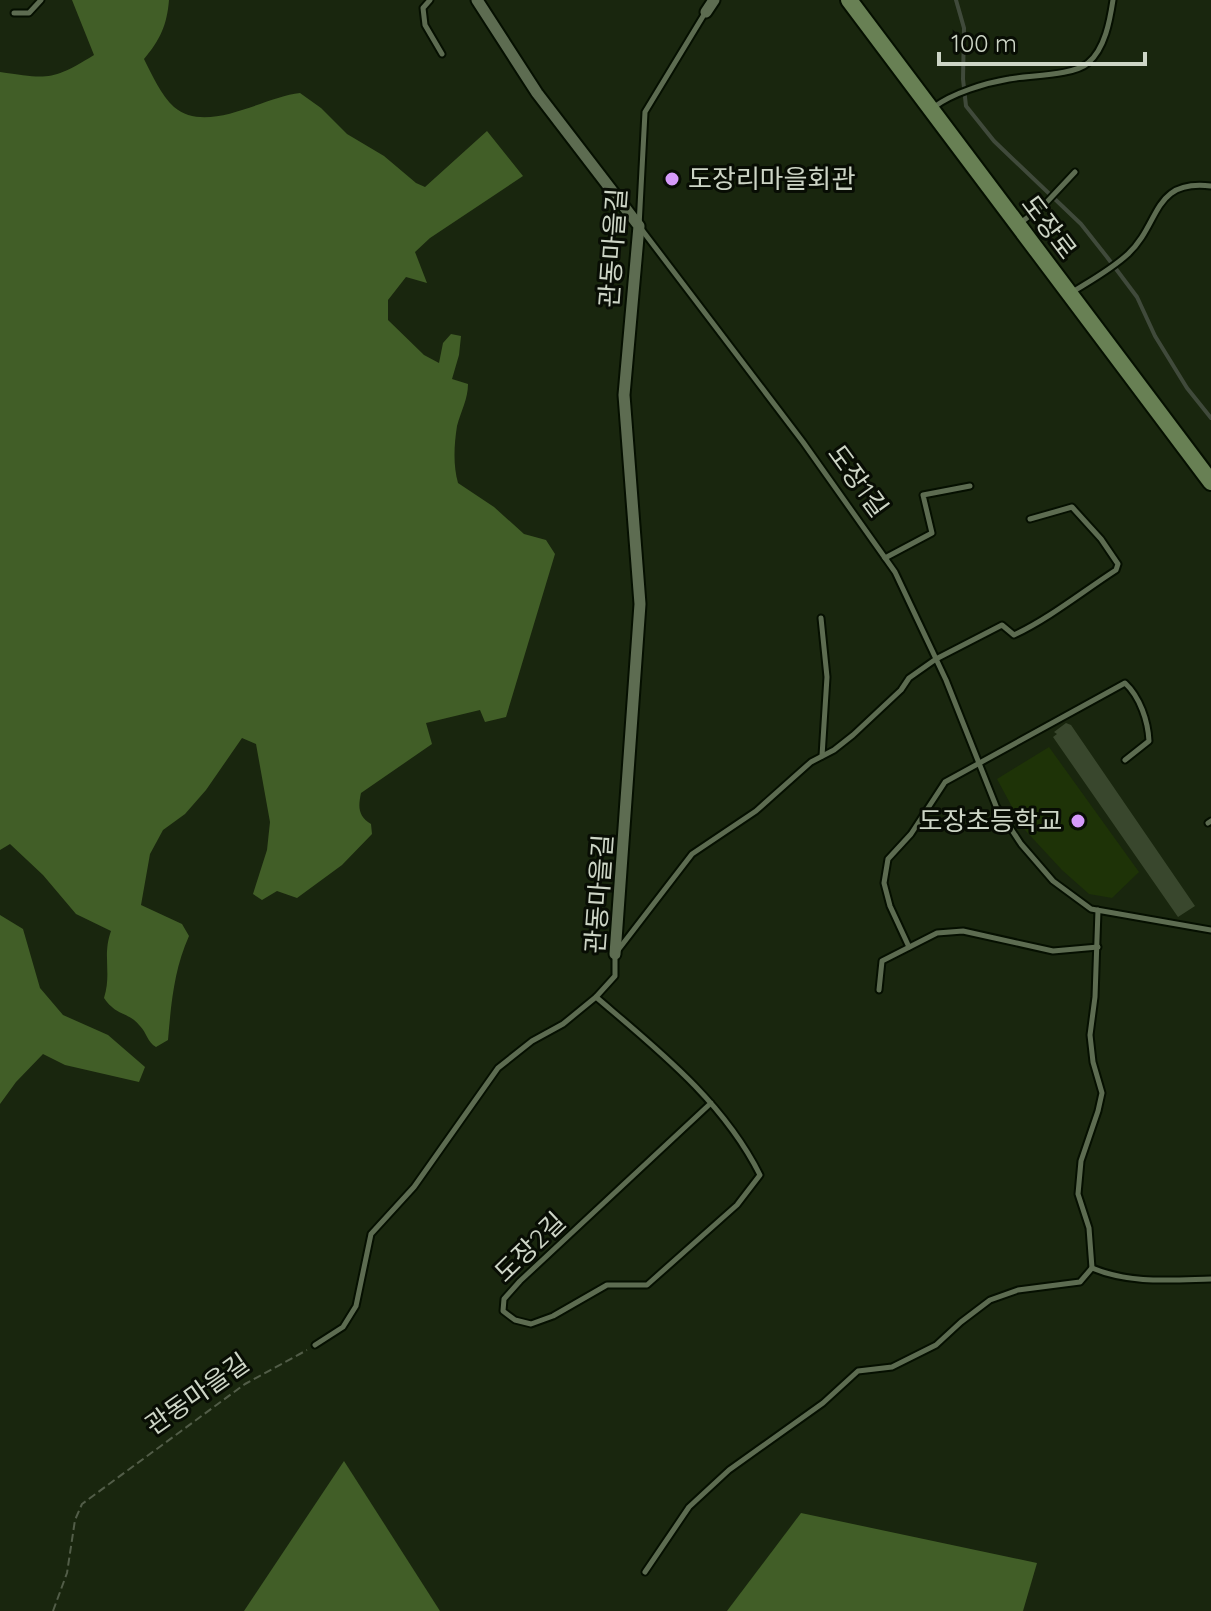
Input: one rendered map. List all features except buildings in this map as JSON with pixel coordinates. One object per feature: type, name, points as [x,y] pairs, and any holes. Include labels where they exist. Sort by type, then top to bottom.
[{"type":"street","name":"도장1길","points":[[477,0],[537,93],[639,226]]},
{"type":"street","name":"관동마을길","points":[[706,12],[714,0]]},
{"type":"street","name":"도장로","points":[[849,0],[1211,482]]},
{"type":"street","name":"관동마을길","points":[[615,954],[640,604],[624,395],[639,226]]},
{"type":"lane","points":[[14,13],[29,13],[41,0]]},
{"type":"lane","points":[[430,0],[423,8],[425,25],[442,54]]},
{"type":"lane","points":[[931,109],[949,96],[1006,79],[1071,70],[1088,63],[1103,40],[1113,0]]},
{"type":"lane","name":"관동마을길","points":[[639,226],[645,112],[706,12]]},
{"type":"lane","points":[[1018,225],[1045,204],[1075,172]]},
{"type":"lane","points":[[1070,294],[1126,257],[1139,243],[1164,198],[1177,187],[1211,186]]},
{"type":"lane","name":"도장1길","points":[[639,226],[803,442],[895,572],[936,659],[996,806],[1021,844],[1053,881],[1091,909],[1211,930]]},
{"type":"lane","points":[[885,558],[932,533],[923,495],[970,486]]},
{"type":"lane","points":[[615,954],[692,854],[756,811],[782,786],[853,735],[901,690],[909,678],[936,659],[1002,625],[1014,635],[1040,623],[1070,599],[1116,570],[1118,564],[1101,539],[1072,507],[1030,519]]},
{"type":"lane","points":[[821,618],[827,677],[822,756]]},
{"type":"lane","points":[[909,947],[890,906],[884,883],[888,859],[911,834],[945,782],[1125,683],[1148,722],[1149,741],[1125,760]]},
{"type":"lane","points":[[645,1572],[689,1507],[729,1470],[823,1403],[858,1371],[892,1367],[927,1351],[990,1300],[1018,1290],[1080,1282],[1092,1268],[1089,1228],[1078,1194],[1081,1161],[1102,1093],[1093,1062],[1090,1035],[1095,997],[1098,910]]},
{"type":"lane","points":[[879,990],[882,961],[937,933],[963,931],[1053,951],[1098,947]]},
{"type":"lane","name":"관동마을길","points":[[315,1345],[343,1327],[356,1306],[371,1234],[414,1187],[498,1068],[532,1041],[563,1024],[596,997],[615,976],[615,954]]},
{"type":"lane","name":"도장2길","points":[[596,997],[684,1073],[711,1103],[748,1152],[760,1175],[737,1205],[647,1285],[607,1285],[553,1316],[531,1324],[515,1320],[503,1311],[504,1299],[520,1281],[711,1103]]},
{"type":"lane","points":[[1092,1268],[1111,1276],[1141,1280],[1211,1279]]},
{"type":"path","name":"관동마을길","points":[[53,1611],[67,1573],[75,1520],[82,1504],[245,1384],[315,1345]]},
{"type":"green space","points":[[72,0],[169,0],[162,32],[144,59],[165,97],[187,115],[219,116],[300,93],[321,108],[347,134],[384,156],[425,187],[487,131],[523,176],[430,238],[415,252],[427,283],[406,277],[388,300],[388,320],[424,355],[439,363],[443,343],[451,334],[461,336],[452,379],[468,384],[455,440],[458,483],[494,507],[524,534],[546,540],[555,554],[506,717],[485,722],[480,710],[426,723],[432,744],[361,793],[360,811],[371,824],[372,834],[342,865],[297,898],[277,891],[262,900],[253,894],[267,850],[270,822],[256,744],[242,738],[206,790],[185,814],[163,830],[150,854],[141,905],[182,924],[189,936],[177,974],[168,1040],[156,1047],[136,1021],[113,1008],[104,998],[111,931],[76,914],[43,875],[10,844],[0,850],[0,72],[49,76],[68,70],[94,55]]},
{"type":"green space","points":[[1049,747],[1139,872],[1112,898],[1089,894],[1062,870],[1024,829],[997,779]]},
{"type":"green space","points":[[0,915],[23,929],[40,988],[63,1015],[108,1035],[145,1067],[139,1082],[65,1065],[43,1054],[0,1104]]},
{"type":"green space","points":[[344,1461],[440,1611],[244,1611]]},
{"type":"green space","points":[[801,1513],[1037,1563],[1023,1611],[727,1611]]},
{"type":"waterway","points":[[956,0],[964,28],[966,106],[994,141],[1081,224],[1107,257],[1137,297],[1155,336],[1187,388],[1211,418]]},
{"type":"place","name":"도장리마을회관","points":[[672,179]]},
{"type":"place","name":"도장초등학교","points":[[1078,821]]}]
